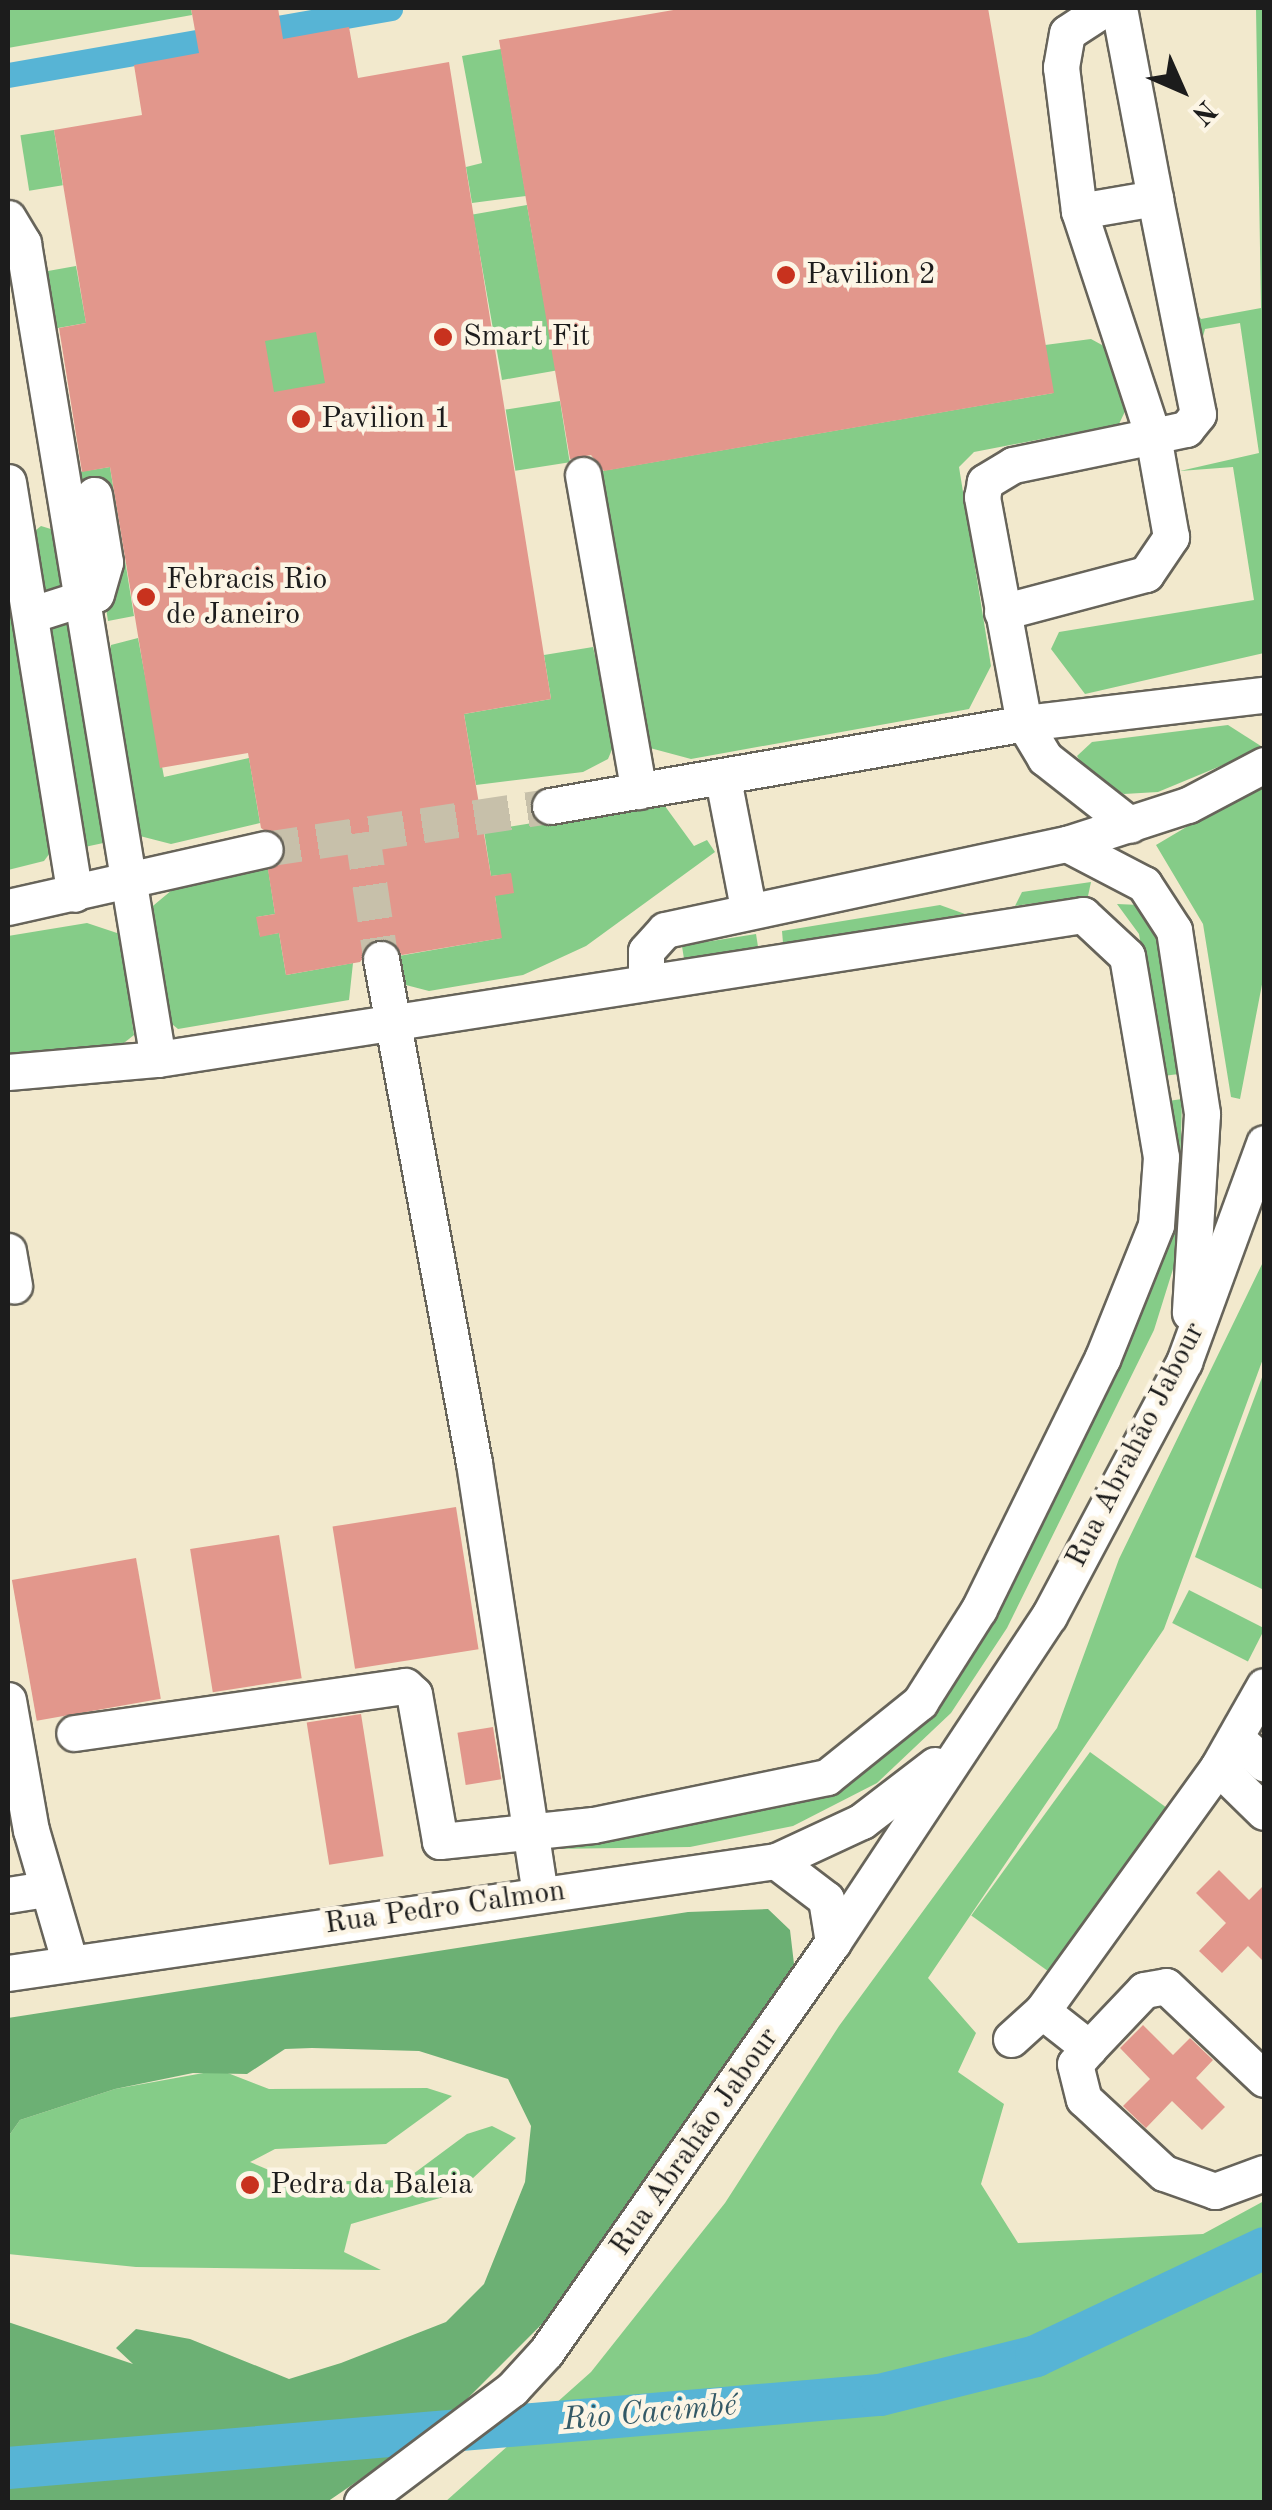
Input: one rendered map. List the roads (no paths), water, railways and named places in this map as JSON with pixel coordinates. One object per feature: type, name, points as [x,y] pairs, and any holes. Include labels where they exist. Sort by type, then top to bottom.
[{"type":"street","points":[[1002,612],[1120,584],[1153,565],[1172,537],[1172,513],[1154,436],[1079,212],[1060,49],[1078,20],[1105,8]]},
{"type":"street","points":[[1119,8],[1198,414],[1186,429],[1013,465],[984,482],[1002,612],[1024,723],[1045,758],[1130,825]]},
{"type":"street","points":[[1079,212],[1155,198]]},
{"type":"street","points":[[8,218],[23,243],[81,502],[83,605],[158,1058]]},
{"type":"street","points":[[583,475],[639,791]]},
{"type":"street","points":[[8,482],[75,894]]},
{"type":"street","points":[[14,518],[81,502]]},
{"type":"street","points":[[30,615],[83,605]]},
{"type":"street","points":[[550,806],[723,779],[1024,723],[1264,695]]},
{"type":"street","points":[[646,977],[646,951],[665,930],[748,908],[1066,844],[1232,787],[1264,765]]},
{"type":"street","points":[[723,779],[748,908]]},
{"type":"street","points":[[1066,844],[1144,884],[1177,942],[1202,1114],[1184,1362]]},
{"type":"street","points":[[8,907],[265,849]]},
{"type":"street","points":[[8,1072],[158,1058],[646,977],[1083,914],[1127,956],[1162,1191],[1071,1428],[979,1609],[920,1702],[827,1777],[527,1832],[436,1838],[414,1694],[405,1686],[74,1732]]},
{"type":"street","points":[[381,959],[474,1463],[527,1832],[540,1894]]},
{"type":"street","name":"Rua Abrahão Jabour","points":[[362,2502],[512,2390],[595,2287],[833,1942],[1050,1616],[1184,1362],[1264,1143]]},
{"type":"street","points":[[8,1251],[14,1286]]},
{"type":"street","points":[[8,1700],[46,1889],[70,1963]]},
{"type":"street","points":[[1247,1724],[1264,1763]]},
{"type":"street","points":[[1247,1724],[1264,1812]]},
{"type":"street","points":[[1011,2040],[1042,2012],[1247,1724]]},
{"type":"street","name":"Rua Abrahão Jabour","points":[[776,1860],[862,1822],[972,1730]]},
{"type":"street","points":[[776,1860],[826,1899],[833,1942]]},
{"type":"street","name":"Rua Pedro Calmon","points":[[8,1973],[776,1860]]},
{"type":"street","points":[[8,1895],[46,1889]]},
{"type":"street","points":[[1264,2079],[1166,1986],[1144,1990],[1075,2064],[1084,2099],[1186,2186],[1215,2192],[1264,2173]]},
{"type":"street","points":[[1042,2012],[1089,2048]]},
{"type":"waterway","points":[[8,75],[390,8]]},
{"type":"waterway","name":"Rio Cacimbé","points":[[8,2468],[880,2395],[1036,2356],[1264,2248]]},
{"type":"tunnel","points":[[265,849],[550,806]]},
{"type":"tunnel","points":[[362,832],[381,959]]},
{"type":"place","name":"Pavilion 2","points":[[786,275]]},
{"type":"place","name":"Smart Fit","points":[[443,337]]},
{"type":"place","name":"Pavilion 1","points":[[301,419]]},
{"type":"place","name":"Febracis Rio de Janeiro","points":[[146,597]]},
{"type":"place","name":"Pedra da Baleia","points":[[250,2185]]}]
